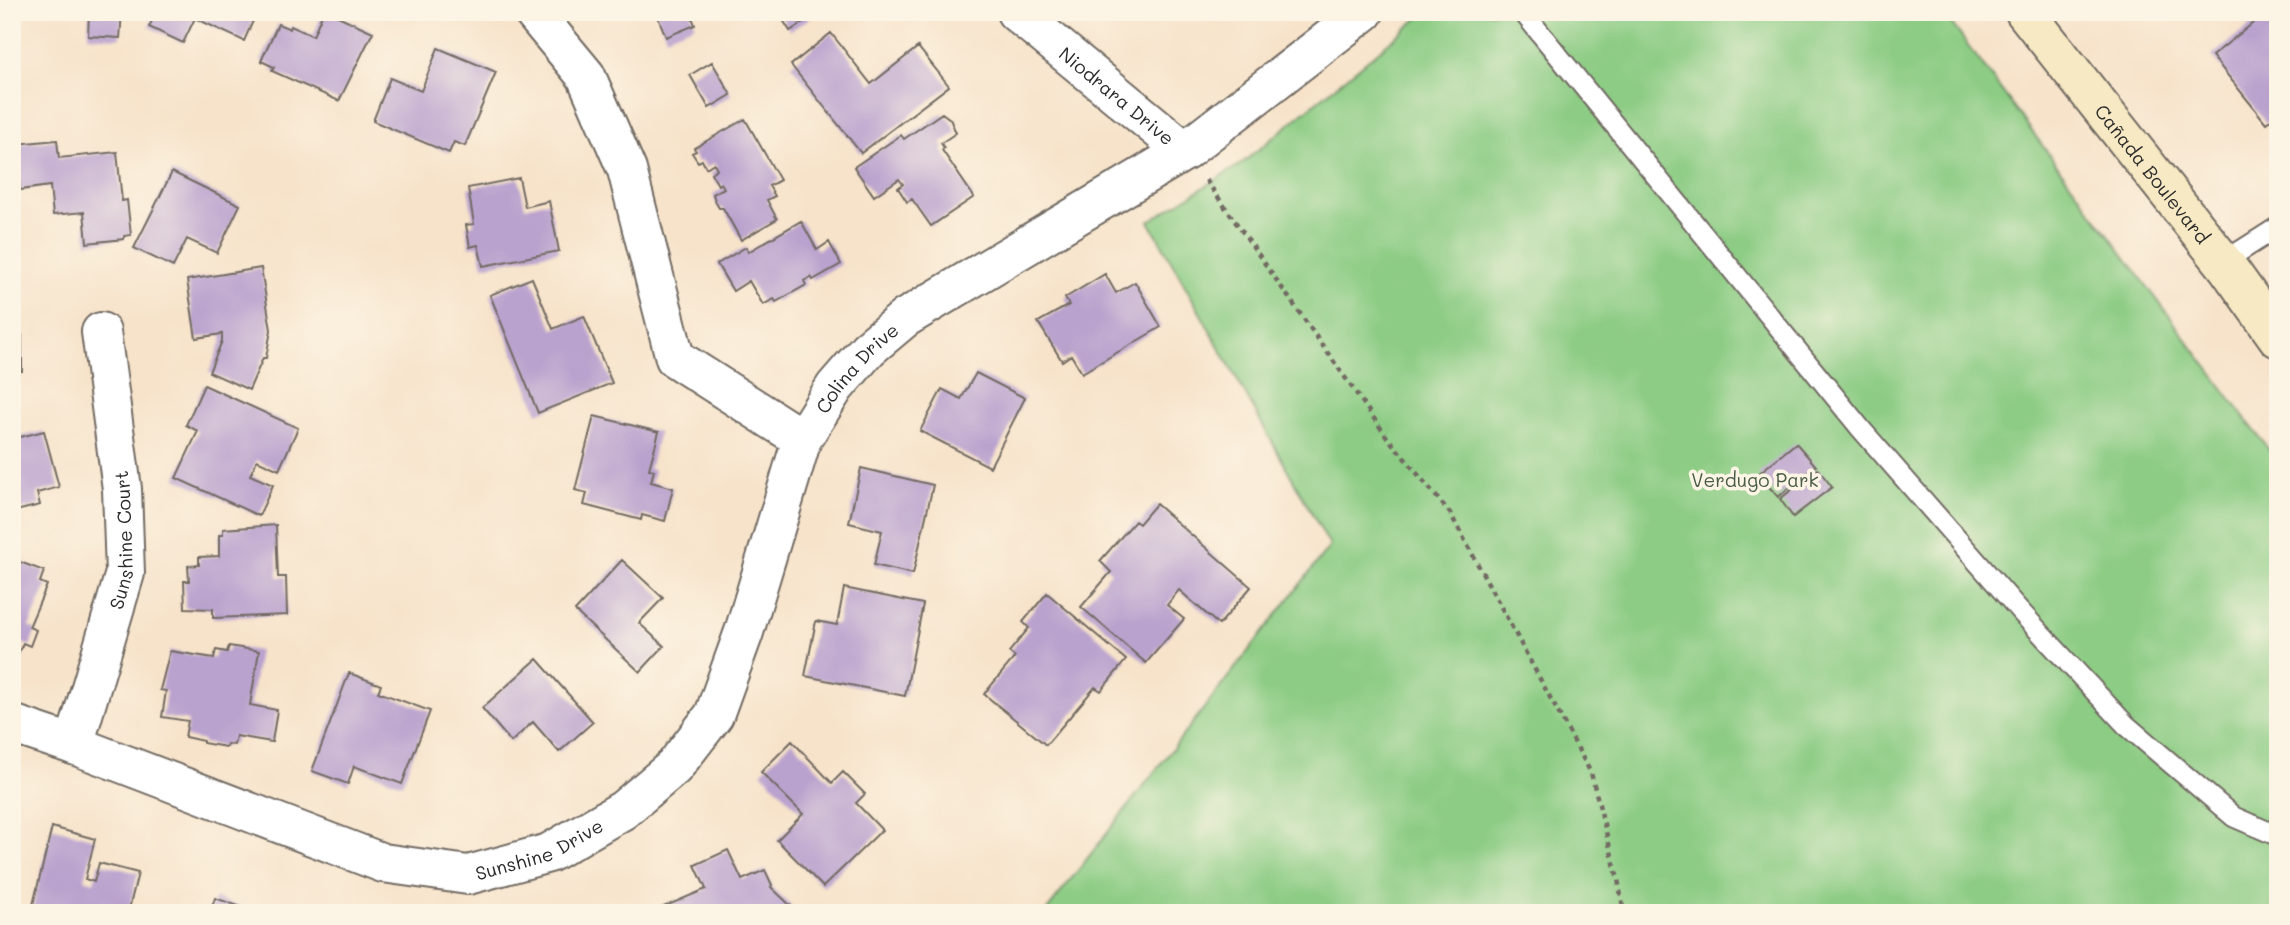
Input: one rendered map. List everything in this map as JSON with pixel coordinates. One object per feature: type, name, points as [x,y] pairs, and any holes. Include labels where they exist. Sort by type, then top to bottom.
[{"type":"main road","name":"Cañada Boulevard","points":[[2025,12],[2223,262],[2278,338]]},
{"type":"street","points":[[533,12],[586,76],[627,170],[674,358],[802,439]]},
{"type":"street","name":"Niodrara Drive","points":[[1016,12],[1185,151]]},
{"type":"street","name":"Colina Drive","points":[[802,439],[835,387],[867,349],[905,318],[1185,151],[1364,12]]},
{"type":"street","name":"Sunshine Court","points":[[74,745],[125,573],[122,489],[101,332]]},
{"type":"street","name":"Sunshine Drive","points":[[12,724],[383,863],[468,876],[550,853],[623,810],[674,767],[714,715],[744,632],[802,439]]},
{"type":"lane","points":[[1522,12],[1861,429],[2020,611],[2126,725],[2234,817],[2278,836]]},
{"type":"lane","points":[[2223,262],[2278,227]]},
{"type":"path","points":[[1185,151],[1387,437],[1450,513],[1591,773],[1618,878],[1624,913]]},
{"type":"green space","name":"Verdugo Park","points":[[1426,12],[1943,12],[2278,462],[2278,913],[1045,913],[1330,546],[1149,221],[1241,164]]},
{"type":"building","points":[[89,12],[122,12],[120,38],[88,36]]},
{"type":"building","points":[[156,12],[257,12],[244,41],[195,18],[183,43],[149,27]]},
{"type":"building","points":[[323,12],[329,12],[373,32],[339,101],[272,71],[274,67],[261,61],[278,24],[290,29],[291,26],[313,36]]},
{"type":"building","points":[[656,12],[690,12],[695,25],[666,37]]},
{"type":"building","points":[[778,12],[819,12],[790,31]]},
{"type":"building","points":[[2267,12],[2278,12],[2278,114],[2266,123],[2212,56]]},
{"type":"building","points":[[831,33],[871,84],[918,47],[949,86],[861,153],[791,65]]},
{"type":"building","points":[[438,48],[496,72],[465,146],[454,142],[449,153],[373,121],[390,78],[421,91]]},
{"type":"building","points":[[712,62],[731,95],[709,108],[690,75]]},
{"type":"building","points":[[942,113],[950,119],[956,133],[941,143],[944,148],[942,150],[974,197],[931,226],[912,199],[907,202],[898,188],[903,184],[899,179],[874,196],[854,167],[901,135],[904,139]]},
{"type":"building","points":[[745,119],[780,180],[769,186],[775,196],[767,200],[777,219],[741,240],[723,208],[719,208],[715,201],[713,194],[724,188],[721,183],[718,185],[711,173],[717,169],[714,163],[706,168],[702,160],[698,162],[692,153],[696,151],[694,148]]},
{"type":"building","points":[[57,140],[59,158],[117,152],[122,201],[127,200],[131,235],[124,236],[124,239],[87,243],[84,212],[53,215],[50,186],[20,190],[16,144]]},
{"type":"building","points":[[172,172],[240,205],[217,253],[187,239],[173,267],[134,248]]},
{"type":"building","points":[[519,178],[525,207],[549,201],[559,251],[483,266],[478,245],[470,247],[466,225],[474,224],[468,188]]},
{"type":"building","points":[[801,221],[817,250],[829,242],[841,264],[813,280],[811,277],[804,281],[806,285],[776,302],[774,299],[763,305],[749,281],[733,291],[717,264],[746,247],[748,252]]},
{"type":"building","points":[[261,268],[271,330],[266,358],[263,358],[249,390],[209,372],[222,341],[222,334],[196,338],[187,280]]},
{"type":"building","points":[[1105,274],[1116,293],[1135,282],[1161,327],[1082,373],[1071,355],[1062,361],[1038,322],[1069,305],[1065,298]]},
{"type":"building","points":[[532,278],[553,329],[584,316],[612,383],[538,413],[490,295]]},
{"type":"building","points":[[22,335],[22,371],[12,372],[12,336]]},
{"type":"building","points":[[976,373],[1025,398],[990,467],[920,431],[942,389],[961,399]]},
{"type":"building","points":[[204,385],[298,428],[279,470],[257,460],[250,475],[273,485],[259,516],[176,478],[198,431],[186,425]]},
{"type":"building","points":[[594,416],[659,432],[649,469],[654,470],[651,482],[673,488],[665,521],[642,515],[641,520],[584,505],[587,493],[575,490]]},
{"type":"building","points":[[44,431],[59,487],[37,493],[40,505],[12,512],[12,439]]},
{"type":"building","points":[[1796,443],[1816,466],[1778,497],[1758,474]]},
{"type":"building","points":[[861,468],[933,485],[913,574],[874,565],[882,531],[849,523]]},
{"type":"building","points":[[1818,469],[1832,487],[1793,517],[1780,499]]},
{"type":"building","points":[[1156,504],[1251,587],[1219,625],[1179,590],[1167,605],[1184,619],[1146,663],[1081,607],[1111,572],[1100,561],[1135,521],[1139,524]]},
{"type":"building","points":[[276,525],[278,577],[286,577],[287,615],[213,618],[213,609],[185,608],[184,581],[189,581],[188,566],[199,565],[199,557],[219,556],[219,535],[223,535],[223,529]]},
{"type":"building","points":[[12,559],[44,571],[40,582],[47,585],[29,627],[36,630],[30,646],[23,643],[18,654],[12,651]]},
{"type":"building","points":[[622,560],[663,598],[639,623],[664,646],[640,672],[575,611]]},
{"type":"building","points":[[844,588],[923,604],[905,696],[805,676],[816,621],[837,625]]},
{"type":"building","points":[[1047,593],[1126,660],[1101,691],[1095,687],[1046,745],[984,694],[1015,657],[1009,652],[1029,628],[1023,622]]},
{"type":"building","points":[[229,646],[259,651],[250,705],[277,710],[272,742],[236,736],[234,745],[227,744],[226,747],[203,743],[185,737],[188,721],[162,717],[166,691],[160,690],[170,651],[214,658],[216,650],[227,652]]},
{"type":"building","points":[[537,659],[593,722],[559,752],[533,722],[511,742],[482,708]]},
{"type":"building","points":[[349,673],[381,685],[378,692],[430,711],[402,784],[354,766],[348,784],[312,771]]},
{"type":"building","points":[[792,741],[832,783],[843,772],[865,794],[856,803],[882,830],[823,887],[777,840],[803,814],[761,772]]},
{"type":"building","points":[[52,827],[95,839],[85,879],[94,882],[99,863],[138,873],[128,913],[31,913]]},
{"type":"building","points":[[728,850],[742,880],[765,870],[771,887],[792,907],[780,913],[663,913],[661,908],[706,889],[695,865]]},
{"type":"building","points":[[215,898],[256,912],[256,913],[210,913]]}]
